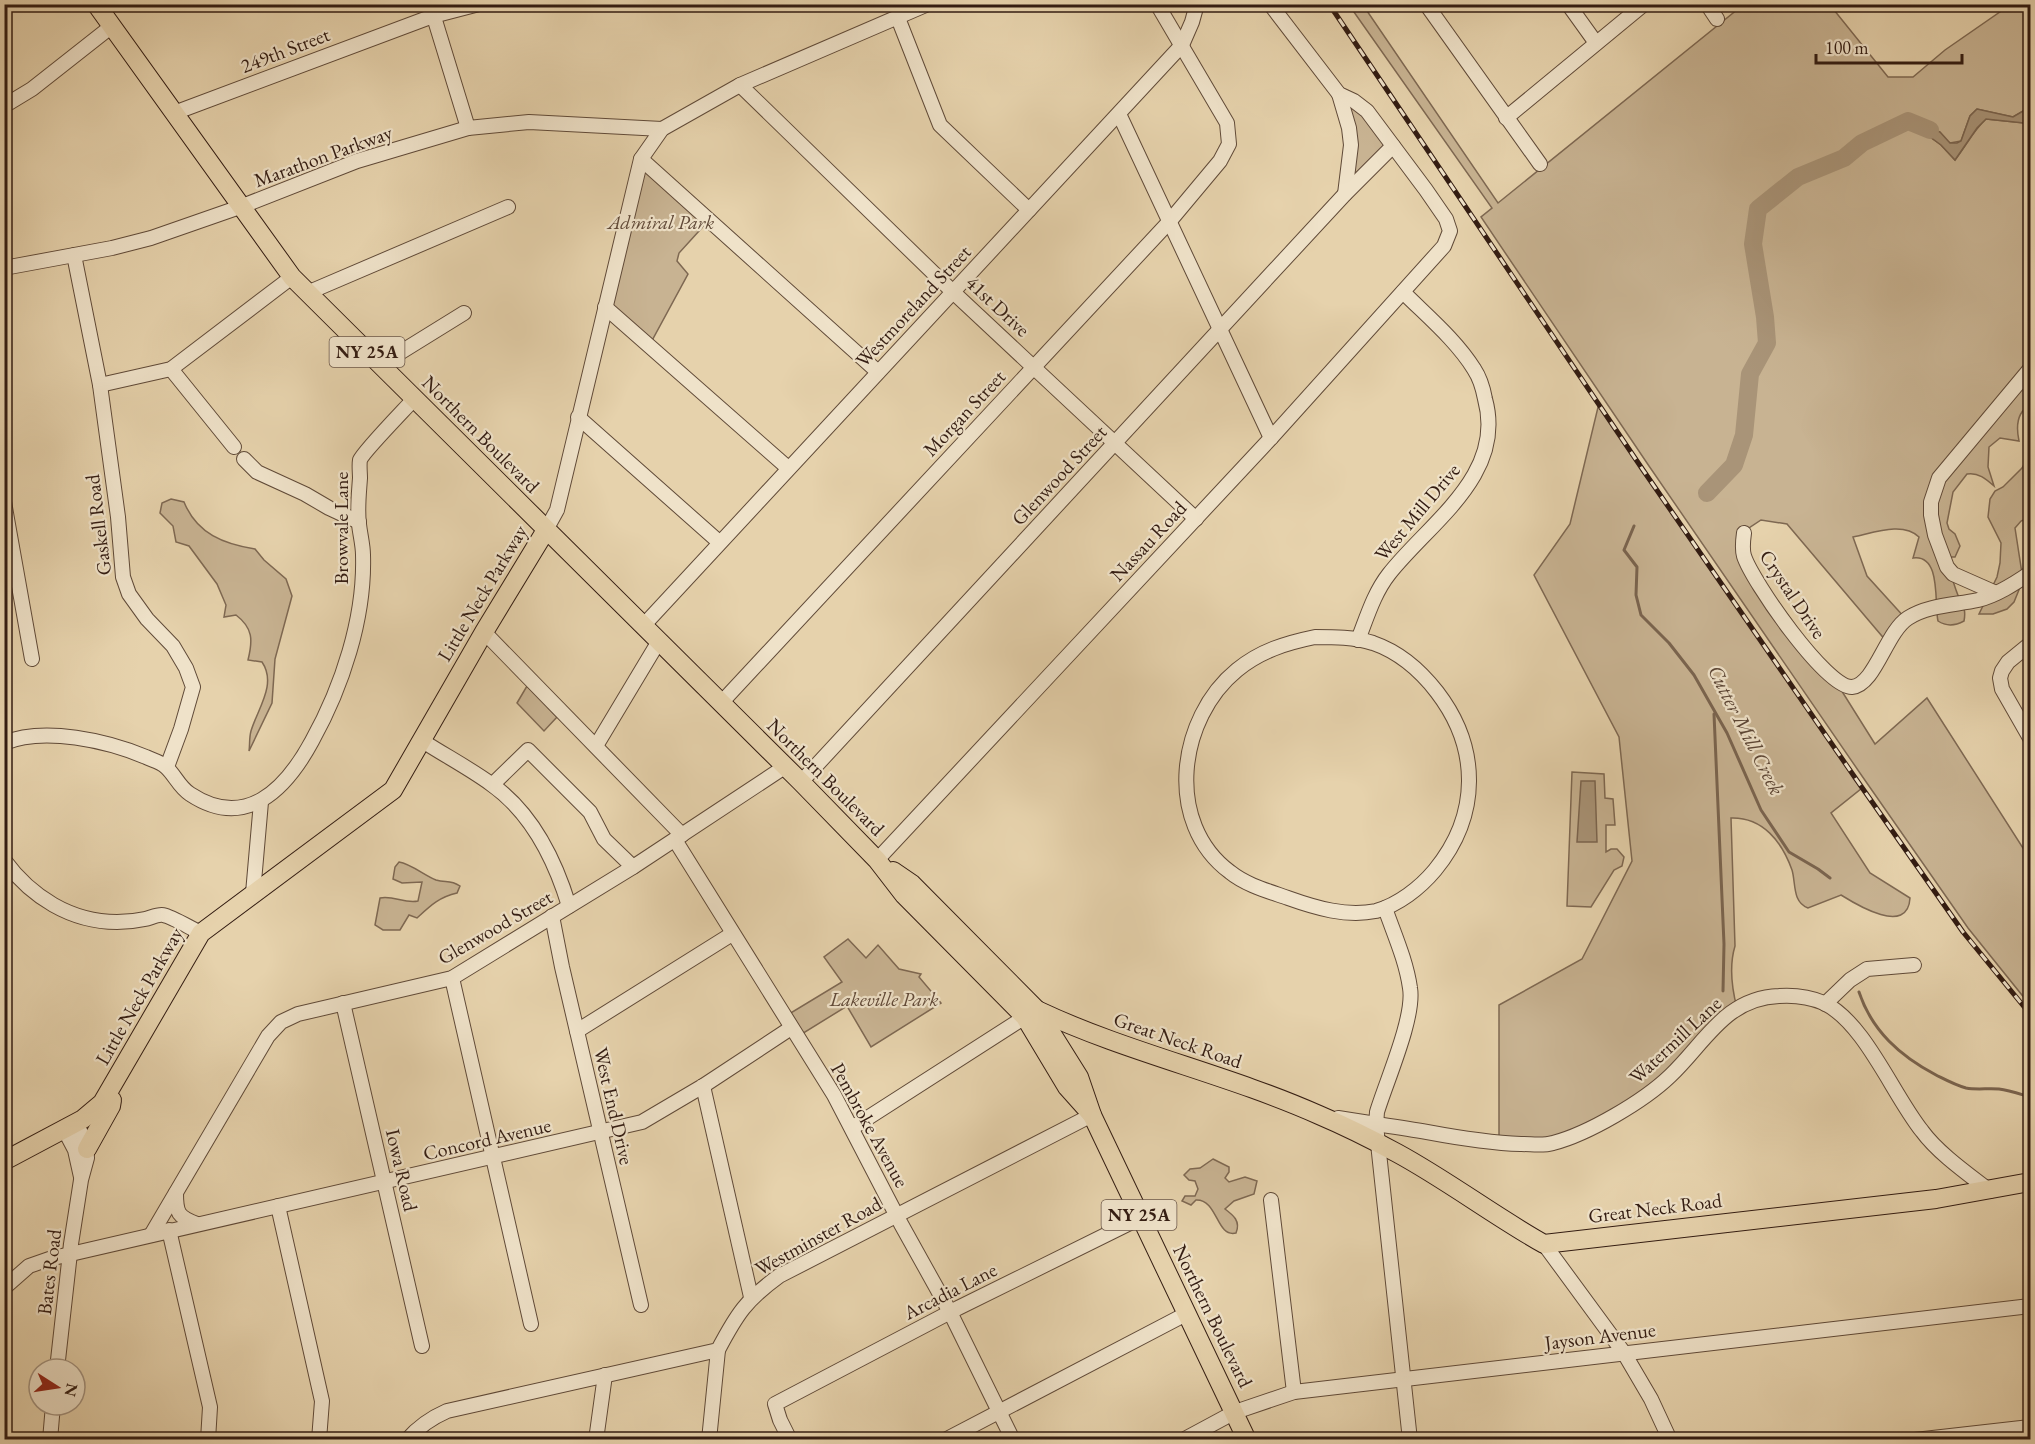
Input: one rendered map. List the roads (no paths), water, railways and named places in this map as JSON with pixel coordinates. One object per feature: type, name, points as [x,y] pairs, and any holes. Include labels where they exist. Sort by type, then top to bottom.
[{"type":"main road","name":"Northern Boulevard","points":[[96,4],[292,277],[786,766],[877,860],[912,884],[1031,1014],[1079,1077],[1092,1115],[1247,1440]]},
{"type":"main road","name":"Little Neck Parkway","points":[[5,1160],[70,1126],[95,1110],[116,1082],[201,933],[253,892],[393,790],[546,530]]},
{"type":"main road","name":"Northern Boulevard","points":[[1031,1014],[1067,1087],[1092,1115]]},
{"type":"main road","name":"Great Neck Road","points":[[1031,1014],[1377,1134],[1396,1152],[1510,1226],[1544,1244],[1936,1199],[2031,1182]]},
{"type":"main road","points":[[1079,1077],[1074,1059],[1074,1045],[1080,1038],[1090,1034]]},
{"type":"main road","points":[[87,1149],[111,1106],[116,1082]]},
{"type":"main road","points":[[1990,1191],[2031,1189]]},
{"type":"street","name":"249th Street","points":[[174,113],[432,10],[479,4]]},
{"type":"street","name":"Little Neck Parkway","points":[[546,530],[556,513],[641,159],[662,129],[740,85],[928,4]]},
{"type":"street","points":[[1157,4],[1182,45]]},
{"type":"street","name":"Westmoreland Street","points":[[644,626],[719,542],[1182,45],[1197,4]]},
{"type":"street","points":[[1270,4],[1338,94],[1349,128],[1351,145],[1345,194]]},
{"type":"street","points":[[1426,4],[1540,164]]},
{"type":"street","points":[[1568,4],[1596,42]]},
{"type":"street","points":[[1506,118],[1644,4]]},
{"type":"street","points":[[1707,4],[1717,19]]},
{"type":"street","points":[[432,10],[468,128]]},
{"type":"street","points":[[898,18],[940,125],[1029,210]]},
{"type":"street","points":[[4,106],[32,89],[112,26]]},
{"type":"street","name":"Morgan Street","points":[[721,703],[1169,222],[1220,161],[1228,144],[1227,123],[1182,45]]},
{"type":"street","name":"41st Drive","points":[[740,85],[953,292],[1196,519]]},
{"type":"street","points":[[1338,94],[1354,101],[1367,111],[1393,146]]},
{"type":"street","points":[[1119,114],[1271,438]]},
{"type":"street","name":"Marathon Parkway","points":[[4,268],[151,238],[240,207],[357,161],[468,128],[529,122],[662,129]]},
{"type":"street","name":"Glenwood Street","points":[[801,782],[1345,194],[1393,146]]},
{"type":"street","name":"Nassau Road","points":[[877,860],[1271,438],[1444,246],[1450,231],[1446,219],[1393,146]]},
{"type":"street","points":[[641,159],[878,372]]},
{"type":"street","points":[[307,293],[508,207]]},
{"type":"street","name":"Gaskell Road","points":[[74,255],[100,385],[123,577],[129,594],[147,619],[172,646],[186,668],[192,687],[181,729],[167,767]]},
{"type":"street","points":[[100,385],[171,369],[292,277]]},
{"type":"street","name":"West Mill Drive","points":[[1358,640],[1372,603],[1388,576],[1467,490],[1481,464],[1488,438],[1488,409],[1476,371],[1463,353],[1403,292]]},
{"type":"street","points":[[605,307],[788,468]]},
{"type":"street","points":[[380,365],[464,313]]},
{"type":"street","points":[[171,369],[234,447]]},
{"type":"street","points":[[2031,369],[1939,478],[1931,502],[1935,535],[1947,567],[1953,574],[1996,593],[2031,573]]},
{"type":"street","name":"Browvale Lane","points":[[7,739],[59,736],[98,741],[126,749],[167,767],[179,785],[202,801],[232,808],[261,802],[286,780],[311,744],[329,709],[356,629],[363,554],[358,522],[360,460],[414,399]]},
{"type":"street","points":[[578,417],[719,542]]},
{"type":"street","points":[[244,459],[257,472],[358,522]]},
{"type":"street","points":[[4,502],[32,659]]},
{"type":"street","name":"Crystal Drive","points":[[1744,533],[1744,555],[1760,586],[1800,645],[1845,686],[1858,686],[1867,679],[1887,642],[1906,619],[1919,612],[1996,593]]},
{"type":"street","name":"Pembroke Avenue","points":[[484,632],[596,746],[678,838],[732,934],[834,1095],[950,1312],[1013,1440]]},
{"type":"street","points":[[1315,636],[1358,640],[1390,650],[1418,670],[1431,684],[1452,714],[1463,738],[1469,779],[1467,802],[1462,822],[1451,848],[1428,878],[1408,895],[1385,908],[1350,913],[1324,909],[1245,881],[1214,858],[1195,828],[1188,803],[1186,777],[1192,737],[1199,718],[1221,685],[1236,670],[1270,649],[1315,636]]},
{"type":"street","points":[[596,746],[659,641]]},
{"type":"street","points":[[2031,644],[2008,662],[2000,678],[2002,689],[2031,738]]},
{"type":"street","points":[[421,740],[493,784],[510,799],[533,827],[556,871],[569,906]]},
{"type":"street","points":[[493,784],[528,750],[590,812],[604,839],[633,867]]},
{"type":"street","name":"Glenwood Street","points":[[151,1235],[268,1036],[281,1022],[298,1014],[452,978],[633,867],[786,766]]},
{"type":"street","points":[[253,892],[261,802]]},
{"type":"street","points":[[4,860],[34,892],[60,909],[81,916],[117,922],[143,920],[162,915],[201,933]]},
{"type":"street","points":[[1385,908],[1411,989],[1405,1028],[1377,1112],[1377,1134],[1410,1440]]},
{"type":"street","name":"West End Drive","points":[[552,916],[640,1305]]},
{"type":"street","points":[[577,1031],[732,934]]},
{"type":"street","points":[[1914,965],[1867,969],[1850,980],[1825,1004],[1844,1017],[1860,1035],[1885,1073],[1901,1104],[1923,1134],[1990,1191]]},
{"type":"street","points":[[452,978],[531,1324]]},
{"type":"street","name":"Watermill Lane","points":[[1377,1134],[1482,1142],[1545,1145],[1556,1143],[1604,1121],[1649,1094],[1671,1076],[1712,1029],[1733,1010],[1749,1002],[1770,996],[1794,995],[1825,1004]]},
{"type":"street","name":"Iowa Road","points":[[343,1003],[422,1346]]},
{"type":"street","points":[[852,1128],[1031,1014]]},
{"type":"street","name":"Concord Avenue","points":[[4,1288],[29,1266],[38,1262],[645,1121],[791,1028]]},
{"type":"street","points":[[703,1086],[751,1297]]},
{"type":"street","name":"Westminster Road","points":[[718,1350],[733,1321],[751,1297],[779,1276],[1092,1115]]},
{"type":"street","points":[[70,1126],[87,1149]]},
{"type":"street","name":"Bates Road","points":[[70,1126],[81,1179]]},
{"type":"street","name":"Bates Road","points":[[58,1357],[70,1254],[87,1149]]},
{"type":"street","points":[[176,1193],[176,1207],[179,1215],[197,1224]]},
{"type":"street","points":[[1271,1200],[1294,1392]]},
{"type":"street","points":[[278,1206],[322,1401],[320,1440]]},
{"type":"street","name":"Arcadia Lane","points":[[790,1440],[775,1404],[950,1312],[1140,1218]]},
{"type":"street","points":[[169,1230],[210,1407],[208,1440]]},
{"type":"street","points":[[1544,1244],[1624,1353],[1651,1399],[1670,1440]]},
{"type":"street","name":"Jayson Avenue","points":[[1183,1440],[1235,1412],[1294,1392],[2031,1306]]},
{"type":"street","points":[[945,1440],[1186,1314]]},
{"type":"street","points":[[407,1440],[429,1419],[447,1411],[718,1350],[709,1440]]},
{"type":"street","points":[[596,1440],[604,1376]]},
{"type":"street","points":[[50,1440],[52,1417]]},
{"type":"street","points":[[1914,1440],[2031,1427]]},
{"type":"waterway","name":"Cutter Mill Creek","points":[[1707,493],[1734,465],[1744,435],[1750,374],[1767,343],[1753,244],[1758,209],[1798,177],[1844,158],[1862,143],[1908,121],[1930,130]]},
{"type":"waterway","name":"Cutter Mill Creek","points":[[1634,526],[1624,550],[1637,567],[1636,595],[1641,615],[1669,643],[1694,675],[1727,733],[1761,810],[1789,852],[1830,878]]},
{"type":"waterway","points":[[1714,714],[1724,944],[1723,991]]},
{"type":"waterway","name":"Cutter Mill Creek","points":[[1859,992],[1871,1019],[1889,1041],[1923,1068],[1966,1088],[2003,1090],[2030,1097]]},
{"type":"railway","points":[[1329,4],[1643,470],[1856,779],[1963,932],[2030,1014]]},
{"type":"park label","name":"Admiral Park","points":[[661,222]]},
{"type":"park label","name":"Lakeville Park","points":[[884,999]]}]
